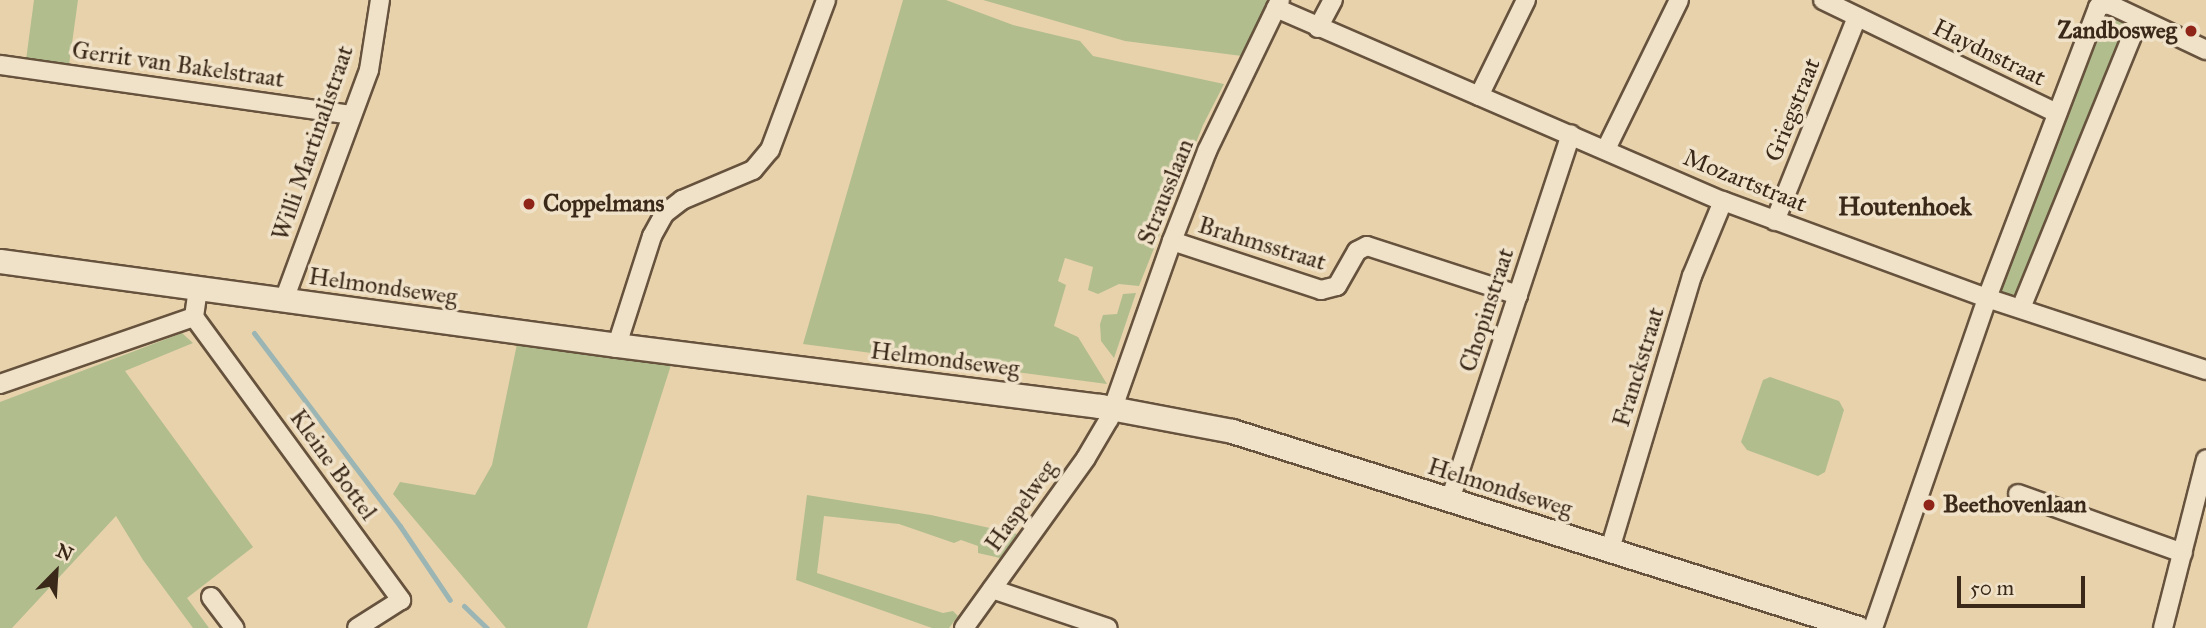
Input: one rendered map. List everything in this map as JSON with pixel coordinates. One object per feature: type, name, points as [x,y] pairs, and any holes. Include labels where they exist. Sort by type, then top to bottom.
[{"type":"street","name":"Willi Martinalistraat","points":[[284,300],[350,115],[369,70],[380,0]]},
{"type":"street","points":[[617,345],[652,236],[664,214],[682,200],[753,170],[770,150],[826,0]]},
{"type":"street","points":[[1318,28],[1333,0]]},
{"type":"street","points":[[1479,96],[1526,0]]},
{"type":"street","points":[[1606,149],[1679,0]]},
{"type":"street","name":"Haydnstraat","points":[[1823,0],[2057,113]]},
{"type":"street","name":"Mozartstraat","points":[[1278,4],[1318,28],[1723,201],[1987,298],[2206,370]]},
{"type":"street","name":"Strausslaan","points":[[1112,408],[1172,241],[1208,151],[1278,4]]},
{"type":"street","points":[[1874,628],[1987,298],[2098,7],[2116,4],[2138,19],[2206,50]]},
{"type":"street","name":"Griegstraat","points":[[1775,221],[1857,17]]},
{"type":"street","points":[[2021,309],[2138,19]]},
{"type":"street","name":"Gerrit van Bakelstraat","points":[[0,65],[350,115]]},
{"type":"street","name":"Chopinstraat","points":[[1450,500],[1571,135]]},
{"type":"street","name":"Franckstraat","points":[[1610,549],[1692,276],[1723,201]]},
{"type":"street","name":"Brahmsstraat","points":[[1172,241],[1321,290],[1336,286],[1357,251],[1367,246],[1518,295]]},
{"type":"street","name":"Helmondseweg","points":[[0,261],[617,345],[1112,408],[1232,431],[1858,628]]},
{"type":"street","points":[[0,384],[194,317],[198,288]]},
{"type":"street","name":"Kleine Bottel","points":[[194,317],[401,600],[357,628]]},
{"type":"street","name":"Haspelweg","points":[[964,628],[1086,457],[1112,408]]},
{"type":"street","points":[[2163,628],[2206,458]]},
{"type":"street","points":[[2018,494],[2183,553]]},
{"type":"street","points":[[992,589],[1108,628]]},
{"type":"street","points":[[211,597],[234,628]]},
{"type":"green space","points":[[34,0],[78,0],[69,65],[26,60]]},
{"type":"green space","points":[[903,0],[946,0],[1013,25],[1080,41],[1093,56],[1224,84],[1203,125],[1139,286],[1119,284],[1098,294],[1088,290],[1093,267],[1065,258],[1058,281],[1066,285],[1054,326],[1078,337],[1107,384],[803,344]]},
{"type":"green space","points":[[983,0],[1272,0],[1242,56],[1125,41]]},
{"type":"green space","points":[[2107,17],[2130,26],[2019,305],[1996,295]]},
{"type":"green space","points":[[1136,293],[1114,358],[1101,341],[1100,324],[1103,315],[1117,314],[1123,294]]},
{"type":"green space","points":[[182,333],[193,343],[125,371],[253,547],[187,598],[209,628],[193,628],[143,560],[116,516],[12,628],[0,628],[0,402]]},
{"type":"green space","points":[[517,344],[671,365],[587,628],[506,628],[393,494],[400,482],[475,495],[492,465]]},
{"type":"green space","points":[[1770,377],[1839,401],[1844,410],[1825,472],[1818,476],[1747,450],[1741,442],[1763,380]]},
{"type":"green space","points":[[807,495],[931,515],[1017,534],[1000,558],[978,553],[978,546],[961,540],[954,543],[899,524],[824,516],[817,573],[943,613],[953,611],[958,616],[949,628],[932,628],[796,580]]},
{"type":"waterway","points":[[254,333],[400,526],[450,600]]},
{"type":"waterway","points":[[464,606],[487,628]]},
{"type":"place","name":"Zandbosweg","points":[[2191,31]]},
{"type":"place","name":"Coppelmans","points":[[529,204]]},
{"type":"place","name":"Beethovenlaan","points":[[1929,505]]},
{"type":"district","name":"Houtenhoek","points":[[1905,207]]}]
